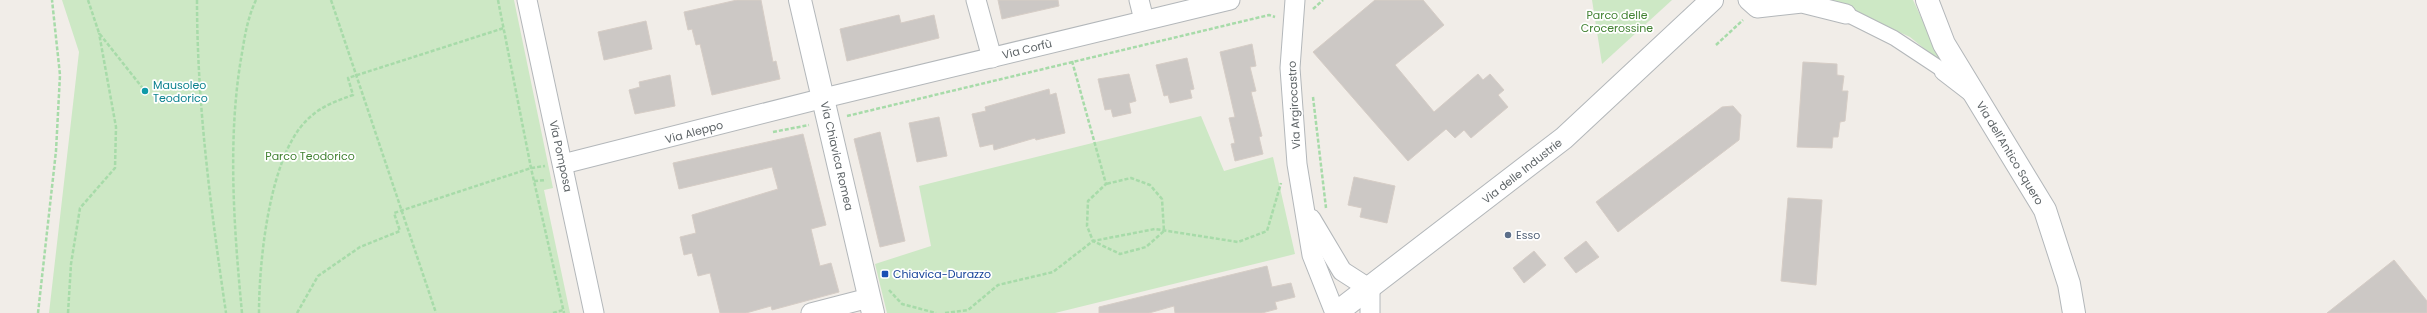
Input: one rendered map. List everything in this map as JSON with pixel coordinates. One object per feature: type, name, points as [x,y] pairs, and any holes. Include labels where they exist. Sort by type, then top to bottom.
[{"type":"street","name":"Via Pomposa","points":[[527,0],[594,313]]},
{"type":"street","name":"Via Chiavica Romea","points":[[800,0],[871,305]]},
{"type":"street","points":[[976,0],[992,58]]},
{"type":"street","points":[[1139,0],[1144,20]]},
{"type":"street","name":"Via Corfù","points":[[824,98],[1230,0]]},
{"type":"street","name":"Via Argirocastro","points":[[1294,0],[1290,68],[1297,164],[1312,255],[1336,313]]},
{"type":"street","name":"Via delle Industrie","points":[[1336,313],[1370,289],[1564,138],[1701,7],[1712,0]]},
{"type":"street","name":"Via dell'Antico Squero","points":[[1927,0],[1944,44],[2045,210],[2069,284],[2074,313]]},
{"type":"street","points":[[1752,4],[1802,3],[1846,14],[1894,38],[1944,71],[1974,94]]},
{"type":"street","name":"Via Aleppo","points":[[563,164],[824,98]]},
{"type":"street","name":"Via Argirocastro","points":[[1305,210],[1342,271],[1370,289]]},
{"type":"street","points":[[1370,289],[1370,313]]},
{"type":"street","points":[[811,313],[871,305]]},
{"type":"path","points":[[38,313],[56,151],[60,75],[52,0]]},
{"type":"path","points":[[68,313],[71,264],[80,208],[115,168],[116,126],[100,33],[88,0]]},
{"type":"path","points":[[197,0],[197,36],[206,164],[226,313]]},
{"type":"path","points":[[242,313],[234,184],[236,95],[250,11],[256,0]]},
{"type":"path","points":[[331,0],[400,211],[436,313]]},
{"type":"path","points":[[498,0],[531,168],[563,312],[554,313]]},
{"type":"path","points":[[1312,15],[1312,10],[1323,0]]},
{"type":"path","points":[[1716,45],[1752,4]]},
{"type":"path","points":[[771,133],[1269,15],[1274,17]]},
{"type":"path","points":[[259,313],[264,244],[272,194],[284,158],[296,133],[305,121],[318,111],[353,95],[348,78],[504,28]]},
{"type":"path","points":[[100,33],[145,91]]},
{"type":"path","points":[[1066,39],[1106,184]]},
{"type":"path","points":[[1312,90],[1327,213]]},
{"type":"path","points":[[297,313],[318,276],[360,247],[400,231],[394,213],[531,168],[563,164]]},
{"type":"path","points":[[945,313],[968,310],[998,285],[1053,272],[1093,241],[1155,229],[1238,242],[1267,232],[1280,185],[1297,164]]},
{"type":"path","points":[[1131,178],[1150,185],[1162,199],[1164,231],[1146,247],[1120,254],[1093,241],[1087,226],[1088,201],[1106,184],[1131,178]]},
{"type":"path","points":[[864,274],[879,279],[902,304],[936,313]]},
{"type":"green space","name":"Parco Teodorico","points":[[62,0],[514,0],[553,188],[544,190],[570,313],[49,313],[79,52]]},
{"type":"green space","name":"Parco delle Crocerossine","points":[[1592,0],[1672,0],[1602,64]]},
{"type":"green space","points":[[1829,0],[1913,0],[1943,64],[1910,37]]},
{"type":"green space","points":[[1201,116],[1224,171],[1273,157],[1295,254],[1055,313],[887,313],[875,264],[931,246],[919,186]]},
{"type":"building","points":[[737,0],[761,0],[773,62],[776,61],[780,79],[712,95],[700,44],[696,45],[692,29],[688,30],[684,12]]},
{"type":"building","points":[[998,0],[1058,0],[1059,6],[1002,19]]},
{"type":"building","points":[[1375,0],[1423,0],[1444,25],[1395,65],[1434,112],[1478,74],[1483,80],[1490,74],[1504,90],[1498,95],[1508,107],[1471,138],[1464,130],[1455,138],[1446,129],[1408,161],[1313,52]]},
{"type":"building","points":[[899,15],[901,23],[934,15],[939,38],[847,61],[840,29]]},
{"type":"building","points":[[646,21],[652,49],[604,60],[598,32]]},
{"type":"building","points":[[1252,44],[1256,66],[1250,67],[1256,91],[1251,92],[1262,136],[1259,137],[1263,154],[1235,161],[1231,144],[1235,143],[1229,118],[1235,117],[1220,52]]},
{"type":"building","points":[[1187,58],[1194,89],[1190,90],[1192,98],[1170,103],[1168,95],[1164,96],[1156,65]]},
{"type":"building","points":[[1803,62],[1837,64],[1837,75],[1844,76],[1842,91],[1848,91],[1845,121],[1840,122],[1838,137],[1833,137],[1832,148],[1797,147]]},
{"type":"building","points":[[1129,74],[1136,101],[1129,103],[1131,113],[1113,117],[1111,109],[1105,110],[1098,79]]},
{"type":"building","points":[[670,75],[675,106],[635,114],[629,90],[640,87],[639,82]]},
{"type":"building","points":[[1049,89],[1050,95],[1056,93],[1065,133],[1036,140],[1035,138],[994,150],[993,144],[980,147],[972,114],[986,111],[985,107]]},
{"type":"building","points":[[1733,106],[1741,115],[1739,140],[1618,232],[1596,202],[1722,107]]},
{"type":"building","points":[[939,117],[947,156],[917,162],[909,123]]},
{"type":"building","points":[[880,132],[905,241],[880,247],[854,139]]},
{"type":"building","points":[[803,134],[826,225],[811,229],[820,266],[831,263],[839,292],[772,310],[771,306],[746,313],[720,313],[710,273],[698,276],[692,253],[684,255],[680,237],[696,233],[692,215],[778,189],[772,167],[679,189],[673,163]]},
{"type":"building","points":[[1354,177],[1395,186],[1387,223],[1360,217],[1362,208],[1348,205]]},
{"type":"building","points":[[1788,198],[1822,200],[1816,285],[1781,281]]},
{"type":"building","points":[[1586,241],[1599,257],[1576,273],[1564,258]]},
{"type":"building","points":[[1534,251],[1546,265],[1524,283],[1513,268]]},
{"type":"building","points":[[2394,260],[2427,301],[2427,313],[2327,313]]},
{"type":"building","points":[[1267,266],[1272,287],[1291,283],[1295,297],[1275,302],[1277,309],[1262,313],[1175,313],[1174,306],[1149,313],[1099,313],[1099,307]]},
{"type":"place","name":"Mausoleo Teodorico","points":[[145,91]]},
{"type":"place","name":"Esso","points":[[1508,235]]},
{"type":"place","name":"Chiavica-Durazzo","points":[[885,274]]}]
